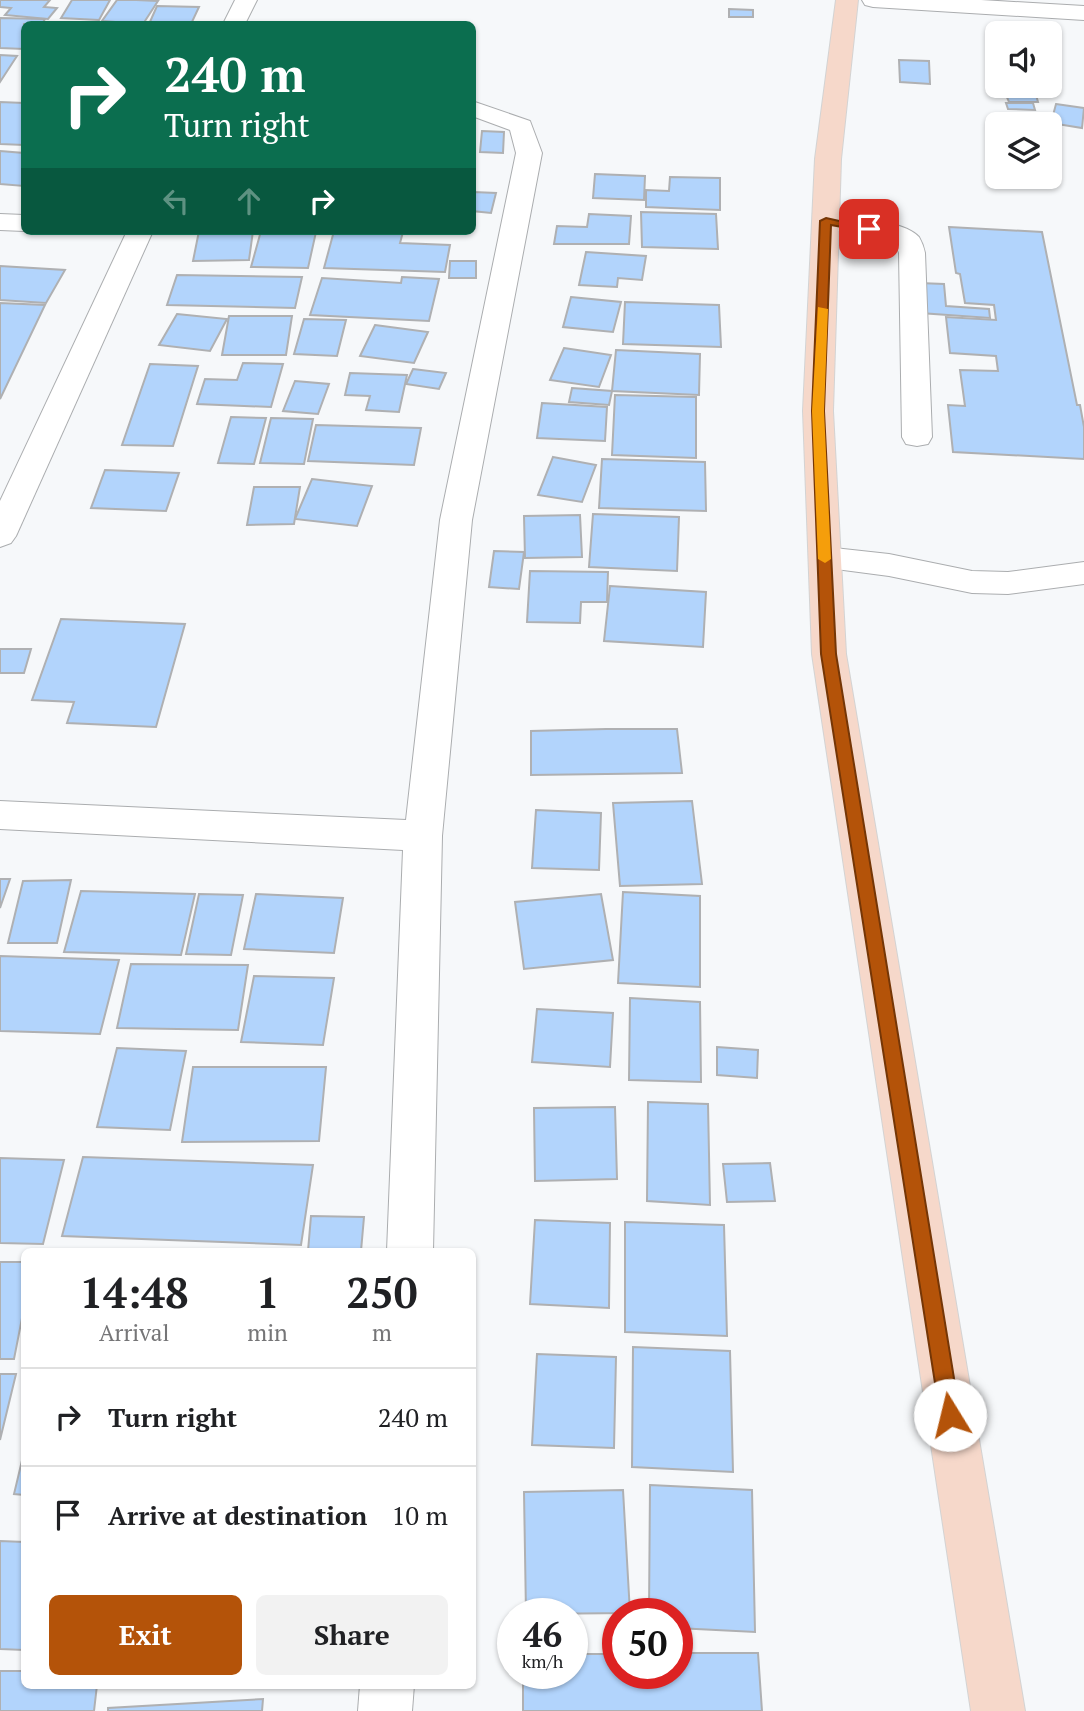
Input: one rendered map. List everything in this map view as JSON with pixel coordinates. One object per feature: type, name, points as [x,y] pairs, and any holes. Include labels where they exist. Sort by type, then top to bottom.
[{"type":"main road","points":[[847,0],[828,159],[818,411],[829,654],[998,1711]]},
{"type":"street","points":[[236,21],[246,0]]},
{"type":"street","points":[[873,0],[1084,13]]},
{"type":"street","points":[[410,1248],[423,836],[456,520],[529,153],[521,126],[476,109]]},
{"type":"street","points":[[826,221],[891,233],[908,241],[912,253],[917,437]]},
{"type":"street","points":[[0,222],[21,223]]},
{"type":"street","points":[[0,536],[138,235]]},
{"type":"street","points":[[825,558],[889,565],[972,582],[1020,582],[1084,573]]},
{"type":"street","points":[[0,815],[423,836]]},
{"type":"street","points":[[385,1711],[387,1689]]},
{"type":"building","points":[[0,0],[50,0],[44,7],[57,8],[48,19],[5,15],[11,8],[0,7]]},
{"type":"building","points":[[72,0],[110,0],[99,20],[61,18]]},
{"type":"building","points":[[117,0],[158,1],[145,21],[102,21]]},
{"type":"building","points":[[157,6],[199,7],[192,21],[150,21]]},
{"type":"building","points":[[729,9],[753,10],[753,17],[729,17]]},
{"type":"building","points":[[0,18],[45,19],[21,21],[21,49],[0,48]]},
{"type":"building","points":[[0,55],[17,56],[0,82]]},
{"type":"building","points":[[899,60],[929,61],[930,84],[900,82]]},
{"type":"building","points":[[1007,98],[1037,98],[1038,102],[1009,102]]},
{"type":"building","points":[[0,102],[21,103],[21,145],[0,144]]},
{"type":"building","points":[[1006,103],[1033,103],[1035,110],[1008,109]]},
{"type":"building","points":[[1056,104],[1084,108],[1082,128],[1062,125],[1062,112],[1054,112]]},
{"type":"building","points":[[482,131],[504,132],[503,153],[480,152]]},
{"type":"building","points":[[0,151],[21,153],[21,186],[0,184]]},
{"type":"building","points":[[595,174],[645,176],[644,200],[593,198]]},
{"type":"building","points":[[670,177],[720,178],[720,210],[646,207],[646,190],[669,191]]},
{"type":"building","points":[[476,192],[496,193],[491,213],[476,211]]},
{"type":"building","points":[[641,212],[716,214],[718,249],[642,247]]},
{"type":"building","points":[[589,214],[631,216],[629,244],[554,244],[557,226],[587,227]]},
{"type":"building","points":[[949,227],[1042,232],[1077,405],[1080,405],[1084,427],[1084,459],[953,452],[948,405],[965,406],[960,370],[998,371],[996,356],[950,353],[946,317],[996,320],[994,305],[965,303],[960,274],[956,273]]},
{"type":"building","points":[[198,235],[252,235],[249,260],[193,261]]},
{"type":"building","points":[[260,235],[315,235],[308,268],[251,267]]},
{"type":"building","points":[[333,235],[402,235],[400,243],[450,245],[445,272],[324,268]]},
{"type":"building","points":[[586,252],[646,256],[642,280],[618,278],[617,287],[579,285]]},
{"type":"building","points":[[450,261],[476,261],[476,278],[449,278]]},
{"type":"building","points":[[0,266],[65,270],[46,303],[0,300]]},
{"type":"building","points":[[177,275],[302,277],[295,308],[167,305]]},
{"type":"building","points":[[402,277],[439,279],[429,321],[310,315],[322,278],[401,283]]},
{"type":"building","points":[[919,283],[944,284],[946,306],[989,309],[990,318],[920,313]]},
{"type":"building","points":[[571,297],[621,302],[613,332],[563,327]]},
{"type":"building","points":[[625,302],[719,305],[721,347],[623,344]]},
{"type":"building","points":[[0,303],[45,305],[0,399]]},
{"type":"building","points":[[177,314],[227,319],[210,351],[159,345]]},
{"type":"building","points":[[229,316],[292,316],[286,355],[222,355]]},
{"type":"building","points":[[304,319],[346,320],[337,356],[294,354]]},
{"type":"building","points":[[375,325],[428,332],[414,363],[360,356]]},
{"type":"building","points":[[564,348],[611,355],[599,387],[550,380]]},
{"type":"building","points":[[616,350],[700,354],[699,395],[612,391]]},
{"type":"building","points":[[243,363],[283,364],[271,407],[197,404],[205,379],[237,380]]},
{"type":"building","points":[[150,364],[198,366],[173,446],[122,445]]},
{"type":"building","points":[[413,369],[446,373],[439,389],[406,384]]},
{"type":"building","points":[[350,373],[407,375],[399,412],[366,410],[370,396],[345,395]]},
{"type":"building","points":[[295,381],[329,384],[318,414],[283,411]]},
{"type":"building","points":[[572,388],[612,391],[609,405],[569,402]]},
{"type":"building","points":[[615,395],[696,397],[696,458],[612,455]]},
{"type":"building","points":[[542,403],[607,407],[605,441],[537,438]]},
{"type":"building","points":[[231,417],[266,418],[254,464],[218,463]]},
{"type":"building","points":[[271,418],[313,419],[304,464],[260,463]]},
{"type":"building","points":[[316,425],[421,428],[414,465],[308,461]]},
{"type":"building","points":[[553,457],[596,465],[582,502],[538,495]]},
{"type":"building","points":[[602,459],[705,462],[706,511],[599,508]]},
{"type":"building","points":[[105,470],[179,473],[166,511],[91,508]]},
{"type":"building","points":[[312,479],[372,486],[357,526],[295,519]]},
{"type":"building","points":[[254,487],[300,487],[294,524],[247,525]]},
{"type":"building","points":[[593,514],[679,517],[677,571],[589,567]]},
{"type":"building","points":[[580,515],[582,557],[525,558],[524,516]]},
{"type":"building","points":[[494,551],[524,552],[519,589],[489,587]]},
{"type":"building","points":[[530,571],[608,572],[607,602],[581,602],[580,623],[527,622]]},
{"type":"building","points":[[610,586],[706,592],[703,647],[604,641]]},
{"type":"building","points":[[61,619],[185,624],[156,727],[67,723],[74,702],[32,700]]},
{"type":"building","points":[[0,649],[31,649],[24,673],[0,673]]},
{"type":"building","points":[[677,729],[682,773],[531,775],[531,731]]},
{"type":"building","points":[[692,801],[702,884],[620,886],[613,803]]},
{"type":"building","points":[[536,810],[601,813],[599,870],[532,868]]},
{"type":"building","points":[[0,879],[10,879],[0,908]]},
{"type":"building","points":[[71,880],[57,943],[8,943],[23,881]]},
{"type":"building","points":[[81,891],[195,894],[181,955],[64,952]]},
{"type":"building","points":[[623,892],[700,896],[700,987],[618,983]]},
{"type":"building","points":[[199,894],[243,895],[231,955],[186,954]]},
{"type":"building","points":[[256,894],[343,898],[334,953],[244,949]]},
{"type":"building","points":[[601,894],[613,960],[524,969],[515,902]]},
{"type":"building","points":[[0,956],[119,960],[100,1034],[0,1031]]},
{"type":"building","points":[[131,964],[248,965],[238,1030],[117,1028]]},
{"type":"building","points":[[254,976],[334,978],[323,1045],[241,1042]]},
{"type":"building","points":[[630,998],[700,1002],[701,1082],[629,1080]]},
{"type":"building","points":[[537,1009],[613,1013],[610,1067],[532,1062]]},
{"type":"building","points":[[717,1047],[758,1050],[757,1078],[717,1075]]},
{"type":"building","points":[[117,1048],[186,1051],[170,1130],[97,1127]]},
{"type":"building","points":[[193,1067],[326,1067],[319,1141],[182,1142]]},
{"type":"building","points":[[648,1102],[708,1104],[710,1205],[647,1201]]},
{"type":"building","points":[[615,1107],[617,1179],[535,1181],[534,1108]]},
{"type":"building","points":[[83,1157],[313,1165],[301,1245],[62,1236]]},
{"type":"building","points":[[0,1158],[64,1160],[43,1244],[0,1243]]},
{"type":"building","points":[[770,1163],[775,1201],[727,1202],[723,1164]]},
{"type":"building","points":[[311,1216],[364,1217],[361,1248],[308,1248]]},
{"type":"building","points":[[535,1220],[610,1223],[609,1308],[530,1304]]},
{"type":"building","points":[[625,1222],[724,1225],[727,1336],[625,1332]]},
{"type":"building","points":[[0,1262],[21,1262],[21,1323],[14,1359],[0,1359]]},
{"type":"building","points":[[633,1347],[730,1351],[733,1472],[632,1467]]},
{"type":"building","points":[[537,1354],[616,1357],[614,1448],[532,1445]]},
{"type":"building","points":[[0,1374],[16,1374],[0,1440]]},
{"type":"building","points":[[21,1465],[21,1495],[14,1494]]},
{"type":"building","points":[[650,1485],[752,1490],[755,1632],[693,1629],[693,1598],[649,1598]]},
{"type":"building","points":[[623,1490],[629,1598],[602,1598],[602,1613],[588,1613],[588,1598],[526,1598],[524,1492]]},
{"type":"building","points":[[0,1541],[21,1542],[21,1650],[0,1649]]},
{"type":"building","points":[[693,1653],[758,1653],[762,1711],[523,1711],[523,1689],[588,1689],[588,1654],[602,1654],[602,1689],[693,1689]]},
{"type":"building","points":[[0,1671],[21,1671],[21,1689],[97,1689],[94,1711],[0,1711]]},
{"type":"building","points":[[263,1699],[262,1711],[108,1711],[108,1708]]},
{"type":"slow traffic","points":[[822,309],[818,411],[825,559]]},
{"type":"route","points":[[869,229],[826,221],[818,411],[829,654],[950,1415]]}]
